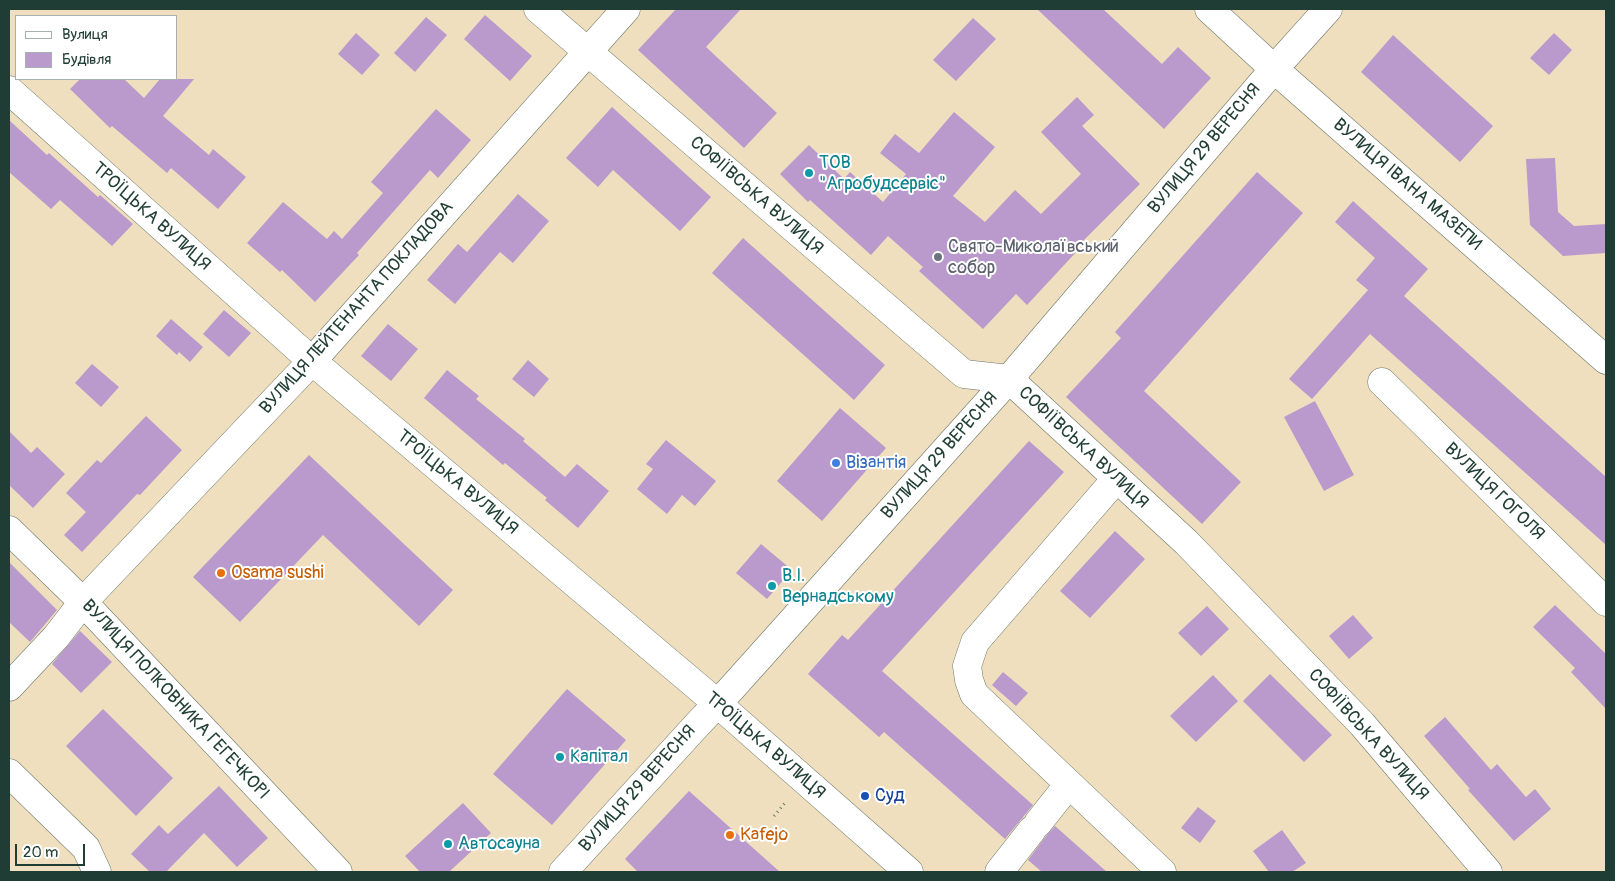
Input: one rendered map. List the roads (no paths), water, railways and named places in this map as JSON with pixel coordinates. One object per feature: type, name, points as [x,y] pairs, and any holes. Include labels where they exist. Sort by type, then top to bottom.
[{"type":"street","name":"СОФІЇВСЬКА ВУЛИЦЯ","points":[[538,9],[964,374],[1008,379],[1186,542],[1362,724],[1488,872]]},
{"type":"street","name":"ВУЛИЦЯ ЛЕЙТЕНАНТА ПОКЛАДОВА","points":[[9,687],[56,637],[83,602],[312,361],[626,9]]},
{"type":"street","name":"ВУЛИЦЯ ІВАНА МАЗЕПИ","points":[[1209,9],[1274,69],[1606,360]]},
{"type":"street","name":"ВУЛИЦЯ 29 ВЕРЕСНЯ","points":[[563,872],[718,704],[1008,379],[1274,69],[1328,9]]},
{"type":"street","name":"ТРОЇЦЬКА ВУЛИЦЯ","points":[[9,90],[312,361],[718,704],[909,872]]},
{"type":"street","name":"ВУЛИЦЯ ГОГОЛЯ","points":[[1382,382],[1606,602]]},
{"type":"street","points":[[1116,478],[975,642],[967,666],[974,694],[1162,872]]},
{"type":"street","name":"ВУЛИЦЯ ПОЛКОВНИКА ГЕГЕЧКОРІ","points":[[9,530],[83,602],[338,872]]},
{"type":"street","points":[[9,773],[86,848],[97,872]]},
{"type":"street","points":[[999,872],[1069,784]]},
{"type":"place","name":"ТОВ \"Агробудсервіс\"","points":[[809,173]]},
{"type":"place","name":"Свято-Миколаївський собор","points":[[938,257]]},
{"type":"place","name":"Візантія","points":[[836,463]]},
{"type":"place","name":"Osama sushi","points":[[221,573]]},
{"type":"place","name":"В.І. Вернадському","points":[[772,586]]},
{"type":"place","name":"Капітал","points":[[560,757]]},
{"type":"place","name":"Суд","points":[[865,796]]},
{"type":"place","name":"Kafejo","points":[[730,835]]},
{"type":"place","name":"Автосауна","points":[[448,844]]}]
